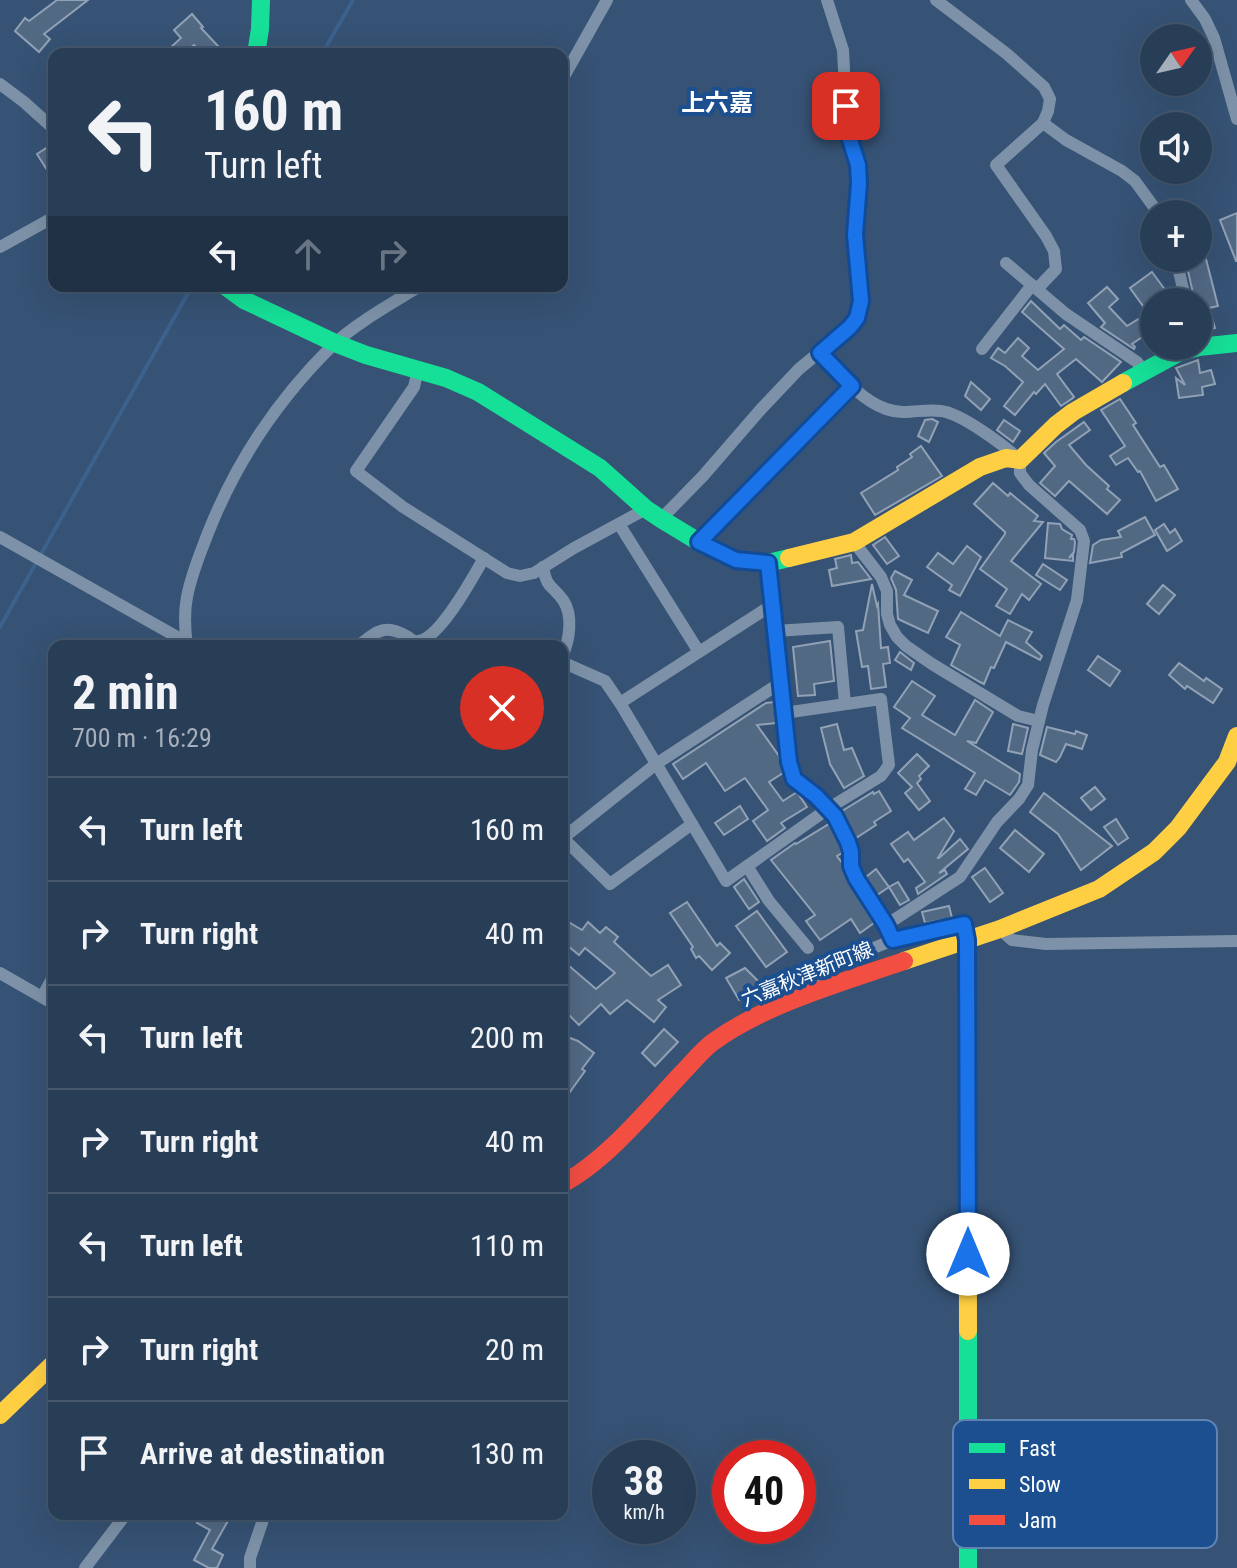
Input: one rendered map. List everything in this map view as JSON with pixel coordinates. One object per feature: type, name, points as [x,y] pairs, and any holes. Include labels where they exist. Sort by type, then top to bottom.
[{"type":"street","points":[[257,48],[261,0]]},
{"type":"street","points":[[568,69],[607,0]]},
{"type":"street","points":[[418,370],[414,387],[356,471],[403,507],[507,573],[520,576],[534,573],[619,524],[654,514],[703,476],[799,369],[857,318],[861,301],[855,235],[858,165],[847,130],[843,50],[827,0]]},
{"type":"street","points":[[936,0],[1007,54],[1044,87],[1050,99],[1043,123],[996,165],[1046,236],[1054,251],[1056,269],[1035,287],[982,349]]},
{"type":"street","points":[[1191,0],[1214,38],[1237,119]]},
{"type":"street","points":[[0,84],[48,124]]},
{"type":"street","points":[[1043,123],[1066,140],[1122,171],[1135,181],[1149,200]]},
{"type":"street","points":[[0,247],[48,220]]},
{"type":"street","points":[[1006,263],[1066,314],[1137,362],[1144,371]]},
{"type":"street","points":[[233,292],[335,343],[446,378],[478,392],[600,468],[654,514],[699,542],[736,560],[768,563],[854,542],[980,467],[1006,458],[1020,460]]},
{"type":"street","points":[[186,640],[186,599],[195,565],[238,469],[265,424],[335,343],[411,292]]},
{"type":"street","points":[[1212,344],[1237,343]]},
{"type":"street","points":[[820,353],[852,386],[883,408],[903,413],[941,410],[954,414],[1006,447],[1020,460]]},
{"type":"street","points":[[886,925],[960,877],[997,822],[1028,785],[1039,721],[1077,600],[1084,541],[1080,530],[1029,485],[1020,473],[1020,460],[1073,412],[1165,360]]},
{"type":"street","points":[[699,542],[852,386]]},
{"type":"street","points":[[619,524],[699,652]]},
{"type":"street","points":[[0,537],[179,640]]},
{"type":"street","points":[[854,542],[881,577],[887,591],[890,625],[906,646],[1018,716],[1039,721]]},
{"type":"street","points":[[425,640],[457,604],[484,558]]},
{"type":"street","points":[[768,563],[789,762],[794,779],[835,816],[848,842],[856,878],[893,940]]},
{"type":"street","points":[[543,567],[546,584],[564,601],[570,616],[568,640]]},
{"type":"street","points":[[620,703],[772,605]]},
{"type":"street","points":[[775,631],[838,627],[845,704]]},
{"type":"street","points":[[366,640],[386,628],[411,640]]},
{"type":"street","points":[[568,663],[605,681],[726,881],[829,808],[881,776],[889,765],[881,699],[784,713]]},
{"type":"street","points":[[568,834],[656,764],[780,683]]},
{"type":"street","name":"六嘉秋津新町線","points":[[568,1181],[581,1174],[615,1142],[711,1043],[748,1020],[819,990],[1000,929],[1099,889],[1154,852],[1178,828],[1227,762],[1237,736]]},
{"type":"street","points":[[568,843],[610,884],[692,824]]},
{"type":"street","points":[[747,866],[769,901],[808,948]]},
{"type":"street","points":[[819,990],[829,969],[893,940],[964,924],[967,940],[968,1420]]},
{"type":"street","points":[[1000,929],[1012,940],[1046,944],[1237,941]]},
{"type":"street","points":[[0,973],[48,1000]]},
{"type":"street","points":[[42,997],[48,986]]},
{"type":"street","points":[[0,1415],[48,1369]]},
{"type":"street","points":[[85,1568],[121,1520]]},
{"type":"street","points":[[250,1568],[250,1558],[263,1520]]},
{"type":"street","points":[[968,1548],[968,1568]]},
{"type":"building","points":[[57,0],[88,0],[44,34],[50,39],[39,52],[15,31],[25,18],[29,21]]},
{"type":"building","points":[[192,14],[218,46],[170,48],[181,38],[174,30]]},
{"type":"building","points":[[48,147],[48,171],[37,154]]},
{"type":"building","points":[[1237,213],[1237,261],[1236,261],[1220,220]]},
{"type":"building","points":[[1152,272],[1164,288],[1140,288],[1140,302],[1130,288]]},
{"type":"building","points":[[1188,272],[1209,272],[1218,306],[1212,307],[1212,288],[1192,288]]},
{"type":"building","points":[[1107,287],[1118,299],[1109,307],[1127,326],[1140,318],[1140,339],[1132,344],[1134,349],[1101,327],[1105,323],[1088,303]]},
{"type":"building","points":[[1031,301],[1060,329],[1064,325],[1081,340],[1084,337],[1121,362],[1102,382],[1076,359],[1057,374],[1073,398],[1061,406],[1045,384],[1015,415],[1004,406],[1023,382],[991,358],[998,348],[1005,353],[1018,338],[1029,348],[1022,356],[1038,370],[1064,349],[1022,312]]},
{"type":"building","points":[[1198,360],[1200,373],[1211,370],[1215,384],[1202,387],[1203,395],[1179,398],[1176,378],[1185,385],[1176,368]]},
{"type":"building","points":[[971,382],[990,399],[981,410],[965,396]]},
{"type":"building","points":[[1120,399],[1160,467],[1164,465],[1178,489],[1156,501],[1140,471],[1128,458],[1116,465],[1110,456],[1125,446],[1101,410]]},
{"type":"building","points":[[925,420],[938,422],[929,442],[918,436]]},
{"type":"building","points":[[1004,420],[1020,431],[1013,442],[997,430]]},
{"type":"building","points":[[1084,422],[1090,430],[1069,445],[1120,500],[1107,514],[1069,481],[1055,496],[1040,483],[1055,466],[1044,453]]},
{"type":"building","points":[[921,446],[942,476],[875,515],[861,493],[898,470],[897,467]]},
{"type":"building","points":[[993,483],[1038,516],[1034,521],[1043,522],[1011,561],[1041,584],[1029,600],[1022,594],[1010,614],[996,606],[1007,589],[980,569],[1005,534],[974,504]]},
{"type":"building","points":[[1145,517],[1155,535],[1121,553],[1122,557],[1090,563],[1093,545],[1101,540],[1121,537],[1118,531]]},
{"type":"building","points":[[1048,523],[1060,524],[1072,535],[1074,552],[1069,558],[1073,555],[1073,561],[1045,558]]},
{"type":"building","points":[[1164,524],[1170,533],[1175,529],[1182,541],[1167,551],[1155,530]]},
{"type":"building","points":[[885,537],[899,556],[887,564],[873,545]]},
{"type":"building","points":[[967,546],[981,557],[960,596],[949,590],[952,585],[927,567],[938,553],[953,564]]},
{"type":"building","points":[[851,555],[852,563],[858,562],[871,579],[832,586],[829,570],[837,568],[835,559]]},
{"type":"building","points":[[1043,564],[1067,580],[1060,590],[1036,575]]},
{"type":"building","points":[[895,571],[912,580],[904,595],[938,611],[928,633],[898,619],[896,590],[891,578]]},
{"type":"building","points":[[872,584],[878,604],[881,648],[888,647],[890,663],[883,664],[886,687],[871,689],[868,666],[862,667],[856,631],[863,630]]},
{"type":"building","points":[[1163,585],[1175,595],[1159,614],[1147,604]]},
{"type":"building","points":[[961,612],[1000,636],[1008,620],[1032,632],[1026,642],[1042,656],[1040,660],[1006,642],[984,684],[951,665],[960,645],[946,637]]},
{"type":"building","points":[[830,641],[834,681],[814,684],[815,695],[798,696],[793,647]]},
{"type":"building","points":[[900,652],[914,663],[911,670],[895,660]]},
{"type":"building","points":[[1098,656],[1120,671],[1110,686],[1088,670]]},
{"type":"building","points":[[1179,663],[1204,681],[1206,678],[1222,689],[1213,703],[1187,686],[1185,689],[1169,675]]},
{"type":"building","points":[[912,681],[935,696],[922,715],[955,735],[975,700],[993,712],[976,743],[967,741],[1020,774],[1019,782],[1010,795],[985,780],[976,795],[965,789],[975,773],[902,728],[910,718],[894,707]]},
{"type":"building","points":[[774,702],[776,723],[757,725],[779,756],[783,773],[769,782],[783,801],[797,792],[807,807],[781,823],[785,828],[767,841],[753,821],[768,810],[745,778],[725,791],[706,763],[683,779],[673,764],[766,703]]},
{"type":"building","points":[[837,724],[844,750],[852,748],[864,776],[844,788],[830,764],[821,728]]},
{"type":"building","points":[[1013,724],[1028,728],[1022,754],[1008,751]]},
{"type":"building","points":[[1047,727],[1087,735],[1082,749],[1066,744],[1056,762],[1040,755]]},
{"type":"building","points":[[917,754],[929,766],[919,776],[921,779],[917,783],[930,801],[919,810],[905,793],[912,787],[898,773]]},
{"type":"building","points":[[1095,787],[1105,799],[1091,810],[1081,798]]},
{"type":"building","points":[[879,791],[891,811],[856,838],[842,811]]},
{"type":"building","points":[[1044,793],[1112,846],[1081,870],[1058,834],[1030,812]]},
{"type":"building","points":[[740,806],[748,819],[724,835],[715,823]]},
{"type":"building","points":[[944,818],[954,831],[938,858],[960,839],[968,849],[939,873],[945,870],[947,874],[918,894],[916,888],[925,882],[908,859],[904,862],[891,844],[908,832],[914,840]]},
{"type":"building","points":[[1116,819],[1128,838],[1118,845],[1104,827]]},
{"type":"building","points":[[829,824],[840,845],[842,853],[837,856],[848,882],[874,923],[860,933],[851,919],[820,940],[806,921],[815,915],[771,860]]},
{"type":"building","points":[[1015,830],[1044,854],[1029,872],[1000,848]]},
{"type":"building","points":[[985,868],[1003,893],[990,902],[972,877]]},
{"type":"building","points":[[876,869],[889,887],[877,895],[866,877]]},
{"type":"building","points":[[744,879],[759,902],[749,909],[734,887]]},
{"type":"building","points":[[898,882],[909,900],[900,905],[889,887]]},
{"type":"building","points":[[687,902],[717,946],[720,943],[730,953],[712,970],[699,956],[696,958],[691,949],[693,947],[670,913]]},
{"type":"building","points":[[949,906],[952,918],[925,923],[922,912]]},
{"type":"building","points":[[757,911],[787,952],[766,967],[736,926]]},
{"type":"building","points":[[568,922],[582,930],[588,922],[600,933],[606,927],[618,937],[614,942],[651,976],[668,965],[681,985],[658,1000],[666,1007],[654,1022],[627,1000],[610,1014],[601,1004],[579,1025],[568,1014],[568,965],[596,989],[615,973],[585,948],[579,955],[568,946]]},
{"type":"building","points":[[745,968],[763,986],[739,1000],[726,978]]},
{"type":"building","points":[[664,1029],[678,1042],[655,1066],[642,1053]]},
{"type":"building","points":[[568,1037],[594,1053],[582,1069],[585,1071],[568,1095]]},
{"type":"building","points":[[199,1520],[228,1520],[212,1549],[223,1555],[217,1568],[209,1568],[194,1560],[210,1530],[197,1523]]},
{"type":"waterway","points":[[325,48],[353,0]]},
{"type":"waterway","points":[[0,627],[189,292]]},
{"type":"traffic: fast","points":[[257,48],[261,0]]},
{"type":"traffic: fast","points":[[233,292],[335,343],[446,378],[478,392],[600,468],[661,519],[736,560],[768,563],[789,558]]},
{"type":"traffic: fast","points":[[1123,383],[1180,352],[1237,343]]},
{"type":"traffic: fast","points":[[968,1331],[968,1420]]},
{"type":"traffic: fast","points":[[968,1548],[968,1568]]},
{"type":"traffic: slow","points":[[789,558],[854,542],[980,467],[1006,458],[1020,460],[1073,412],[1123,383]]},
{"type":"traffic: slow","points":[[904,961],[1000,929],[1099,889],[1154,852],[1178,828],[1227,762],[1237,736]]},
{"type":"traffic: slow","points":[[967,940],[968,1331]]},
{"type":"traffic: slow","points":[[0,1415],[48,1369]]},
{"type":"traffic: jam","points":[[568,1180],[611,1148],[705,1049],[734,1028],[805,995],[904,961]]},
{"type":"district","name":"上六嘉","points":[[717,103]]},
{"type":"route","points":[[846,106],[847,130],[858,165],[855,235],[861,301],[857,318],[850,327],[820,353],[852,386],[699,542],[736,560],[768,563],[789,762],[794,779],[835,816],[848,842],[856,878],[893,940],[964,924],[967,940],[968,1254]]}]
